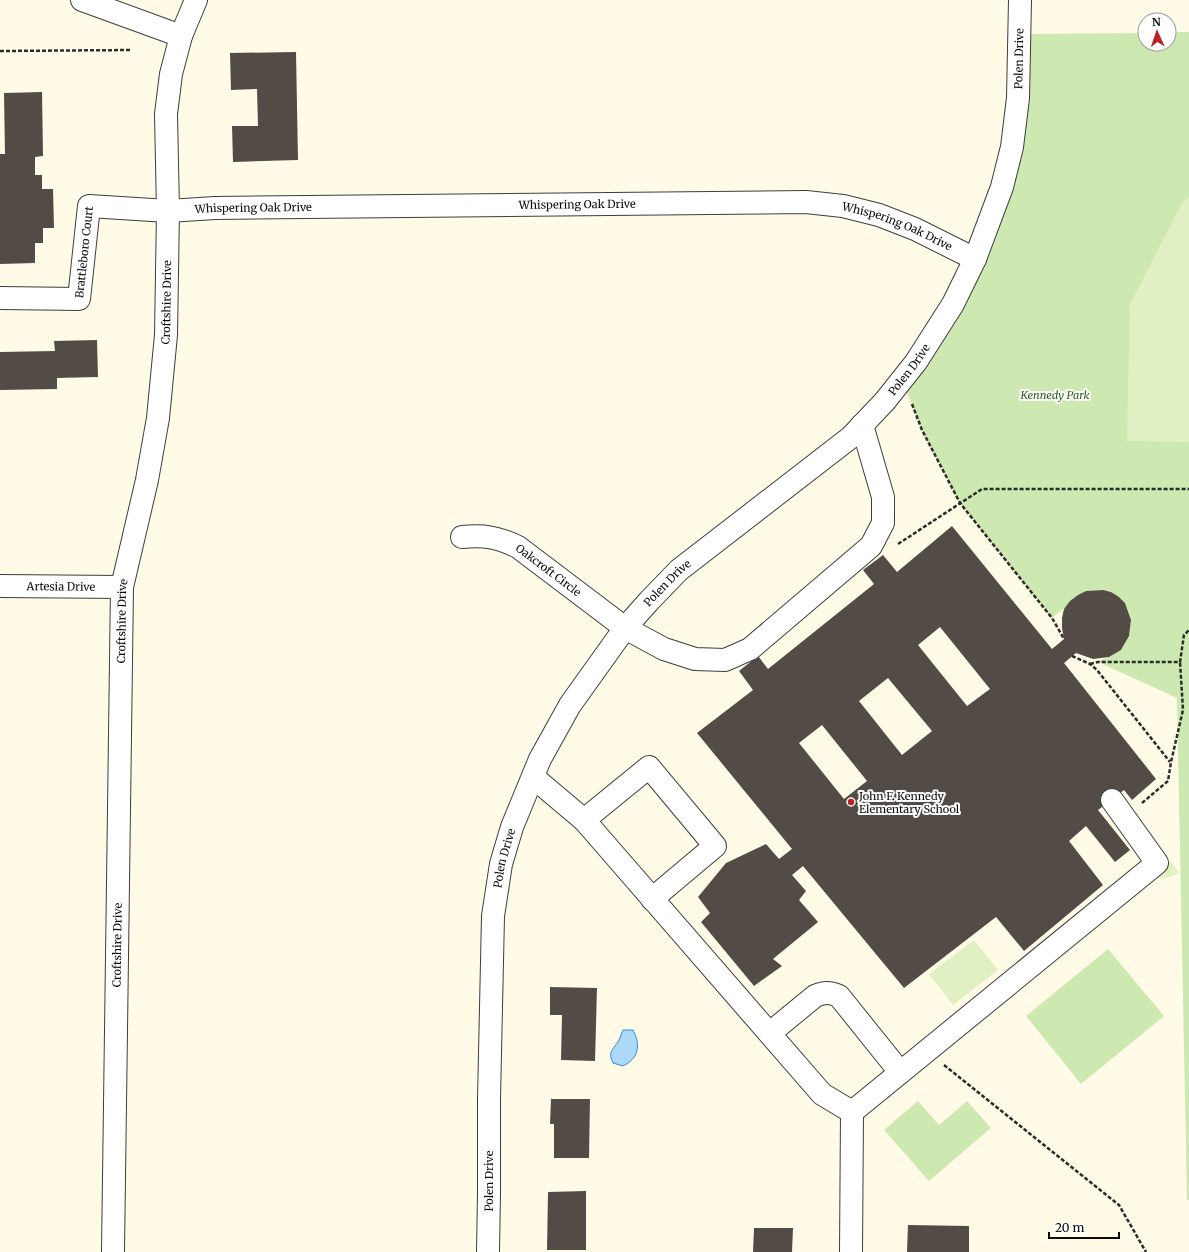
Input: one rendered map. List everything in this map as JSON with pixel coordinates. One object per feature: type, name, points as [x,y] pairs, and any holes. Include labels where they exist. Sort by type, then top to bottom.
[{"type":"street","points":[[82,0],[181,36]]},
{"type":"street","name":"Croftshire Drive","points":[[113,1252],[122,587],[147,480],[158,418],[166,335],[168,211],[166,114],[171,74],[181,36],[196,0]]},
{"type":"street","name":"Polen Drive","points":[[488,1252],[488,1099],[493,916],[501,864],[512,827],[540,759],[570,705],[625,628],[649,600],[679,570],[851,437],[885,401],[916,362],[953,304],[975,259],[1002,187],[1012,147],[1018,98],[1020,0]]},
{"type":"street","name":"Whispering Oak Drive","points":[[168,211],[215,208],[806,202],[843,206],[915,228],[975,259]]},
{"type":"street","name":"Brattleboro Court","points":[[0,298],[79,299],[89,206],[168,211]]},
{"type":"street","name":"Oakcroft Circle","points":[[462,538],[480,536],[505,541],[518,547],[625,628],[664,649],[695,659],[725,660],[750,649],[871,546],[883,523],[883,497],[862,425]]},
{"type":"street","name":"Artesia Drive","points":[[0,586],[122,587]]},
{"type":"street","points":[[584,820],[649,767],[715,846],[652,899]]},
{"type":"street","points":[[533,777],[584,820],[822,1094],[852,1112]]},
{"type":"street","points":[[852,1112],[1157,863],[1112,800]]},
{"type":"street","points":[[770,1033],[815,996],[830,992],[839,996],[900,1072]]},
{"type":"street","points":[[851,1252],[852,1112]]},
{"type":"path","points":[[0,51],[131,50]]},
{"type":"path","points":[[902,380],[922,430],[960,503],[1052,618],[1064,639]]},
{"type":"path","points":[[896,546],[982,489],[1189,489]]},
{"type":"path","points":[[1125,817],[1168,781],[1170,762],[1183,710],[1180,662],[1184,635],[1189,630]]},
{"type":"path","points":[[1072,656],[1090,664],[1097,670],[1170,762]]},
{"type":"path","points":[[1090,664],[1098,662],[1180,662]]},
{"type":"path","points":[[1097,670],[1098,662]]},
{"type":"path","points":[[926,1051],[1119,1205],[1146,1252]]},
{"type":"green space","name":"Kennedy Park","points":[[1177,32],[1189,32],[1189,1200],[1187,1200],[1177,698],[1098,662],[1090,664],[1109,657],[1121,650],[1129,636],[1131,620],[1125,603],[1111,592],[1103,590],[1086,591],[1052,618],[960,503],[922,430],[902,380],[1002,187],[1020,34],[1137,33],[1137,52],[1177,52]]},
{"type":"green space","points":[[1189,197],[1189,442],[1127,441],[1130,304],[1183,201]]},
{"type":"green space","points":[[1152,839],[1179,872],[1169,877],[1161,878],[1153,876],[1146,871],[1141,864],[1141,850]]},
{"type":"green space","points":[[974,940],[998,970],[953,1005],[929,974]]},
{"type":"green space","points":[[1108,949],[1164,1016],[1081,1084],[1026,1016]]},
{"type":"green space","points":[[918,1101],[939,1125],[967,1101],[991,1128],[929,1181],[884,1130]]},
{"type":"water","points":[[623,1030],[633,1030],[638,1046],[632,1059],[623,1066],[613,1063],[611,1053]]},
{"type":"building","points":[[296,52],[298,160],[233,162],[232,126],[258,126],[257,89],[231,90],[230,53]]},
{"type":"building","points":[[42,92],[43,156],[35,157],[35,175],[42,175],[42,189],[53,189],[54,228],[43,228],[43,243],[35,243],[35,263],[0,264],[0,154],[5,154],[4,93]]},
{"type":"building","points":[[97,340],[98,377],[57,378],[57,389],[0,390],[0,352],[55,351],[54,341]]},
{"type":"building","name":"John F. Kennedy Elementary School","points":[[952,526],[1052,649],[1064,639],[1062,618],[1064,609],[1070,601],[1086,591],[1103,590],[1111,592],[1119,597],[1125,603],[1131,620],[1129,636],[1121,650],[1109,657],[1093,659],[1076,653],[1064,663],[1156,779],[1132,800],[1124,790],[1098,810],[1130,850],[1115,862],[1086,826],[1069,841],[1103,885],[1024,951],[996,917],[904,988],[803,866],[792,875],[806,891],[799,900],[818,922],[773,959],[782,966],[754,986],[701,922],[710,913],[698,897],[726,863],[766,844],[779,859],[792,849],[697,733],[753,690],[739,671],[758,656],[768,669],[874,584],[863,570],[883,555],[897,572]],"holes":[[[940,627],[990,689],[967,706],[918,645]],[[888,678],[932,731],[902,755],[859,701]],[[822,725],[867,781],[844,799],[799,743]]]},
{"type":"building","points":[[550,987],[597,988],[595,1061],[561,1060],[562,1015],[550,1015]]},
{"type":"building","points":[[551,1099],[590,1099],[589,1158],[554,1158],[554,1124],[550,1124]]},
{"type":"building","points":[[586,1191],[586,1250],[547,1250],[548,1192]]},
{"type":"building","points":[[908,1225],[969,1226],[969,1252],[907,1252]]},
{"type":"building","points":[[754,1228],[793,1228],[792,1252],[753,1252]]},
{"type":"place","name":"John F. Kennedy Elementary School","points":[[851,802]]}]
